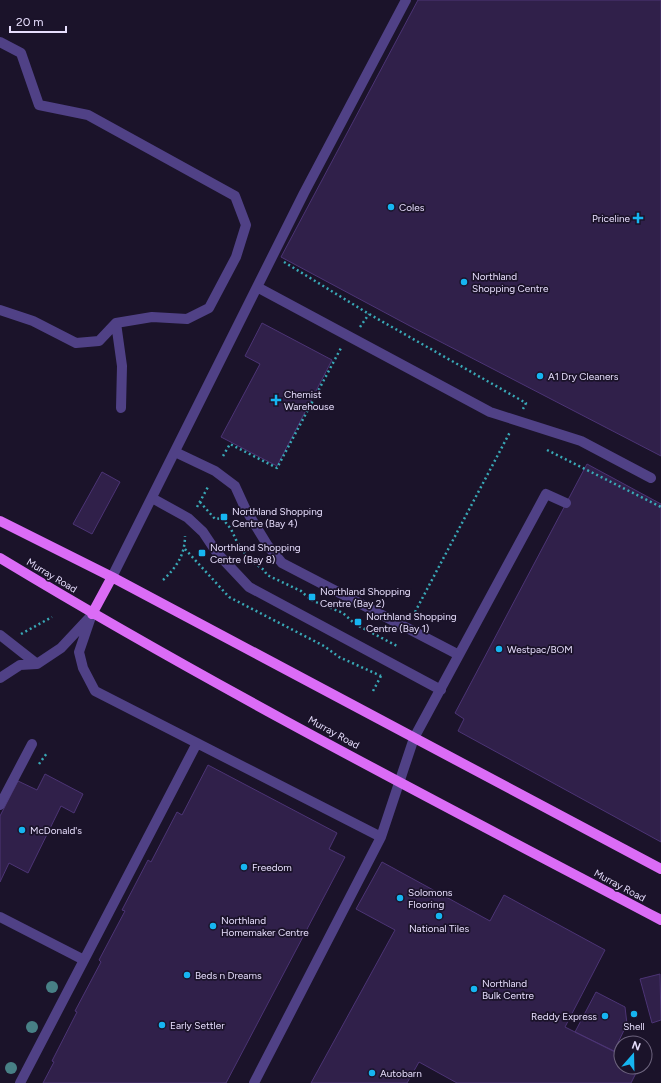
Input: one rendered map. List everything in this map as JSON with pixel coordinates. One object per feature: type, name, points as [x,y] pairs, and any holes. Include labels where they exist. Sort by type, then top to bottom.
[{"type":"main road","points":[[0,522],[112,578],[661,869]]},
{"type":"main road","name":"Murray Road","points":[[0,558],[92,614],[400,782],[661,920]]},
{"type":"main road","points":[[92,614],[112,578]]},
{"type":"lane","points":[[112,578],[304,193],[406,0]]},
{"type":"lane","points":[[0,42],[21,53],[39,105],[88,115],[235,196],[246,225],[236,257],[209,308],[188,319],[152,317],[116,323],[99,341],[76,343],[33,321],[0,310]]},
{"type":"lane","points":[[257,287],[490,412],[581,441],[651,478]]},
{"type":"lane","points":[[116,323],[122,366],[121,408]]},
{"type":"lane","points":[[175,452],[215,472],[234,486],[246,510],[268,546],[282,563],[459,655]]},
{"type":"lane","points":[[254,1083],[381,837],[414,738],[546,494],[566,503]]},
{"type":"lane","points":[[152,498],[188,518],[204,532],[217,553],[249,587],[440,690]]},
{"type":"lane","points":[[0,678],[20,665],[37,664],[61,648],[92,614]]},
{"type":"lane","points":[[92,614],[79,652],[83,668],[95,691],[381,837]]},
{"type":"lane","points":[[0,634],[37,664]]},
{"type":"lane","points":[[20,1083],[197,743]]},
{"type":"lane","points":[[0,805],[32,744]]},
{"type":"lane","points":[[0,917],[84,960]]},
{"type":"path","points":[[283,262],[368,314],[526,403],[415,612]]},
{"type":"path","points":[[359,330],[368,314]]},
{"type":"path","points":[[223,456],[230,444],[277,468],[341,348]]},
{"type":"path","points":[[548,450],[661,507]]},
{"type":"path","points":[[196,509],[208,487]]},
{"type":"path","points":[[164,580],[175,569],[185,549],[186,529]]},
{"type":"path","points":[[9,641],[52,617]]},
{"type":"path","points":[[373,691],[383,672]]},
{"type":"building","name":"Northland Shopping Centre","points":[[418,0],[661,0],[661,456],[410,326],[281,257]]},
{"type":"building","name":"Chemist Warehouse","points":[[262,323],[332,360],[277,466],[221,437],[260,364],[245,356]]},
{"type":"building","points":[[587,464],[661,504],[661,842],[458,731],[464,719],[455,713]]},
{"type":"building","points":[[102,472],[120,482],[92,534],[73,524]]},
{"type":"building","name":"Northland Homemaker Centre","points":[[208,765],[337,833],[329,849],[345,857],[226,1083],[43,1083],[54,1062],[52,1061],[77,1012],[75,1011],[101,962],[99,960],[125,911],[122,910],[148,860],[151,862],[177,812],[182,815]]},
{"type":"building","points":[[45,774],[83,794],[74,813],[61,806],[28,873],[9,863],[0,882],[0,816],[18,781],[37,790]]},
{"type":"building","name":"Northland Bulk Centre","points":[[382,862],[490,921],[504,895],[605,950],[565,1027],[613,1051],[613,1075],[635,1075],[631,1083],[457,1083],[419,1062],[407,1083],[311,1083],[395,930],[356,909]]},
{"type":"building","points":[[660,974],[661,1020],[652,1023],[640,979]]},
{"type":"building","name":"Reddy Express","points":[[596,992],[625,1007],[627,1024],[622,1035],[613,1035],[613,1051],[575,1032]]},
{"type":"place","name":"Coles","points":[[391,207]]},
{"type":"place","name":"Priceline","points":[[638,218]]},
{"type":"place","name":"Northland Shopping Centre","points":[[464,282]]},
{"type":"place","name":"A1 Dry Cleaners","points":[[540,376]]},
{"type":"place","name":"Chemist Warehouse","points":[[276,400]]},
{"type":"place","name":"Northland Shopping Centre (Bay 4)","points":[[224,517]]},
{"type":"place","name":"Northland Shopping Centre (Bay 8)","points":[[202,553]]},
{"type":"place","name":"Northland Shopping Centre (Bay 2)","points":[[312,597]]},
{"type":"place","name":"Northland Shopping Centre (Bay 1)","points":[[358,622]]},
{"type":"place","name":"Westpac/BOM","points":[[499,649]]},
{"type":"place","name":"McDonald's","points":[[22,830]]},
{"type":"place","name":"Freedom","points":[[244,867]]},
{"type":"place","name":"Solomons Flooring","points":[[400,898]]},
{"type":"place","name":"National Tiles","points":[[439,916]]},
{"type":"place","name":"Northland Homemaker Centre","points":[[213,926]]},
{"type":"place","name":"Beds n Dreams","points":[[187,975]]},
{"type":"place","name":"Northland Bulk Centre","points":[[474,989]]},
{"type":"place","name":"Shell","points":[[634,1014]]},
{"type":"place","name":"Reddy Express","points":[[605,1016]]},
{"type":"place","name":"Early Settler","points":[[162,1025]]},
{"type":"place","name":"Autobarn","points":[[372,1073]]}]
